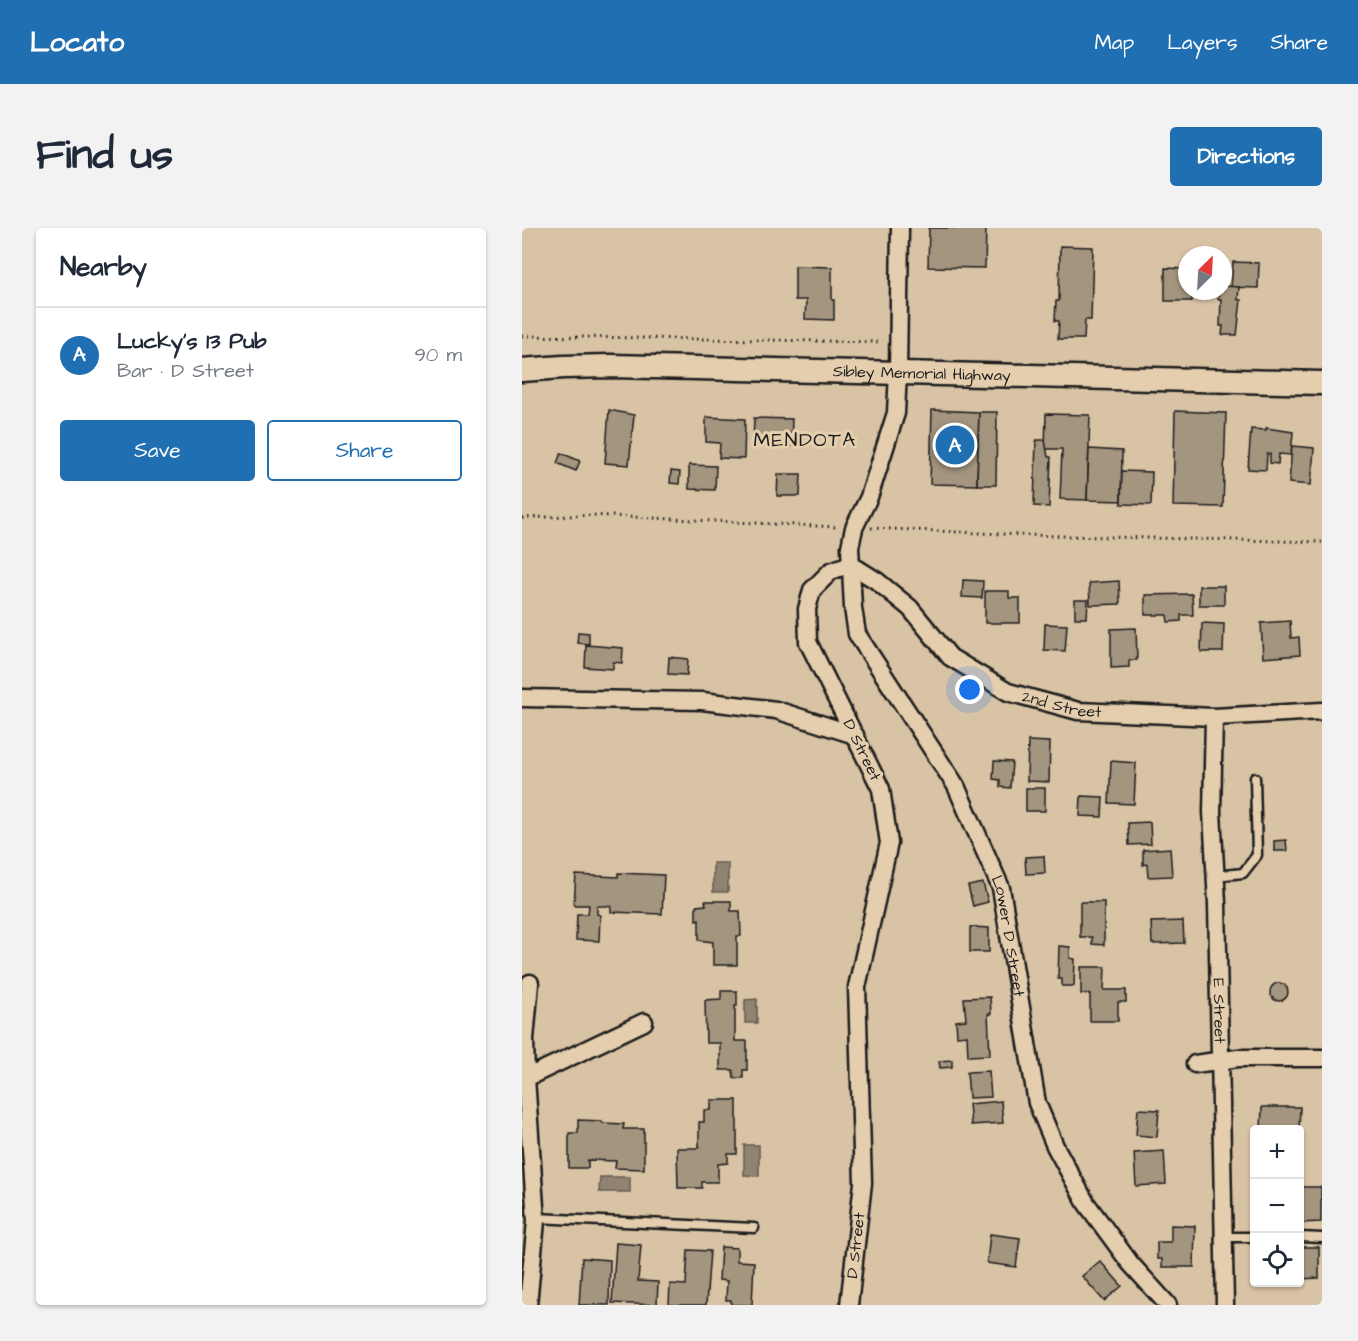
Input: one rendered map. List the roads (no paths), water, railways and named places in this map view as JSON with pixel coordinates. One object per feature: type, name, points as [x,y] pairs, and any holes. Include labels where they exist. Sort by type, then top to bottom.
[{"type":"main road","name":"Sibley Memorial Highway","points":[[522,370],[611,366],[1322,383]]},
{"type":"street","points":[[850,564],[850,547],[855,528],[869,498],[896,413],[900,228]]},
{"type":"street","name":"2nd Street","points":[[850,564],[877,581],[910,608],[950,657],[1008,692],[1078,711],[1214,717],[1322,711]]},
{"type":"street","name":"D Street","points":[[849,1305],[863,1183],[857,987],[889,843],[881,789],[808,642],[807,609],[812,590],[831,571],[850,564]]},
{"type":"street","name":"Lower D Street","points":[[850,564],[857,634],[956,786],[1000,888],[1037,1103],[1041,1114],[1055,1146],[1086,1203],[1130,1263],[1168,1305]]},
{"type":"street","points":[[522,698],[702,700],[776,711],[855,735]]},
{"type":"street","name":"E Street","points":[[1214,717],[1212,812],[1225,1305]]},
{"type":"street","points":[[528,1305],[536,1218],[525,1039],[530,983]]},
{"type":"street","points":[[526,1078],[644,1022]]},
{"type":"street","points":[[1195,1064],[1238,1058],[1322,1058]]},
{"type":"lane","points":[[1215,876],[1243,873],[1257,855],[1255,777]]},
{"type":"lane","points":[[536,1218],[754,1228]]},
{"type":"lane","points":[[1223,1237],[1250,1237]]},
{"type":"lane","points":[[1304,1238],[1322,1238]]},
{"type":"place","name":"Lucky‘s 13 Pub","points":[[955,445]]},
{"type":"district","name":"MENDOTA","points":[[805,440]]}]
